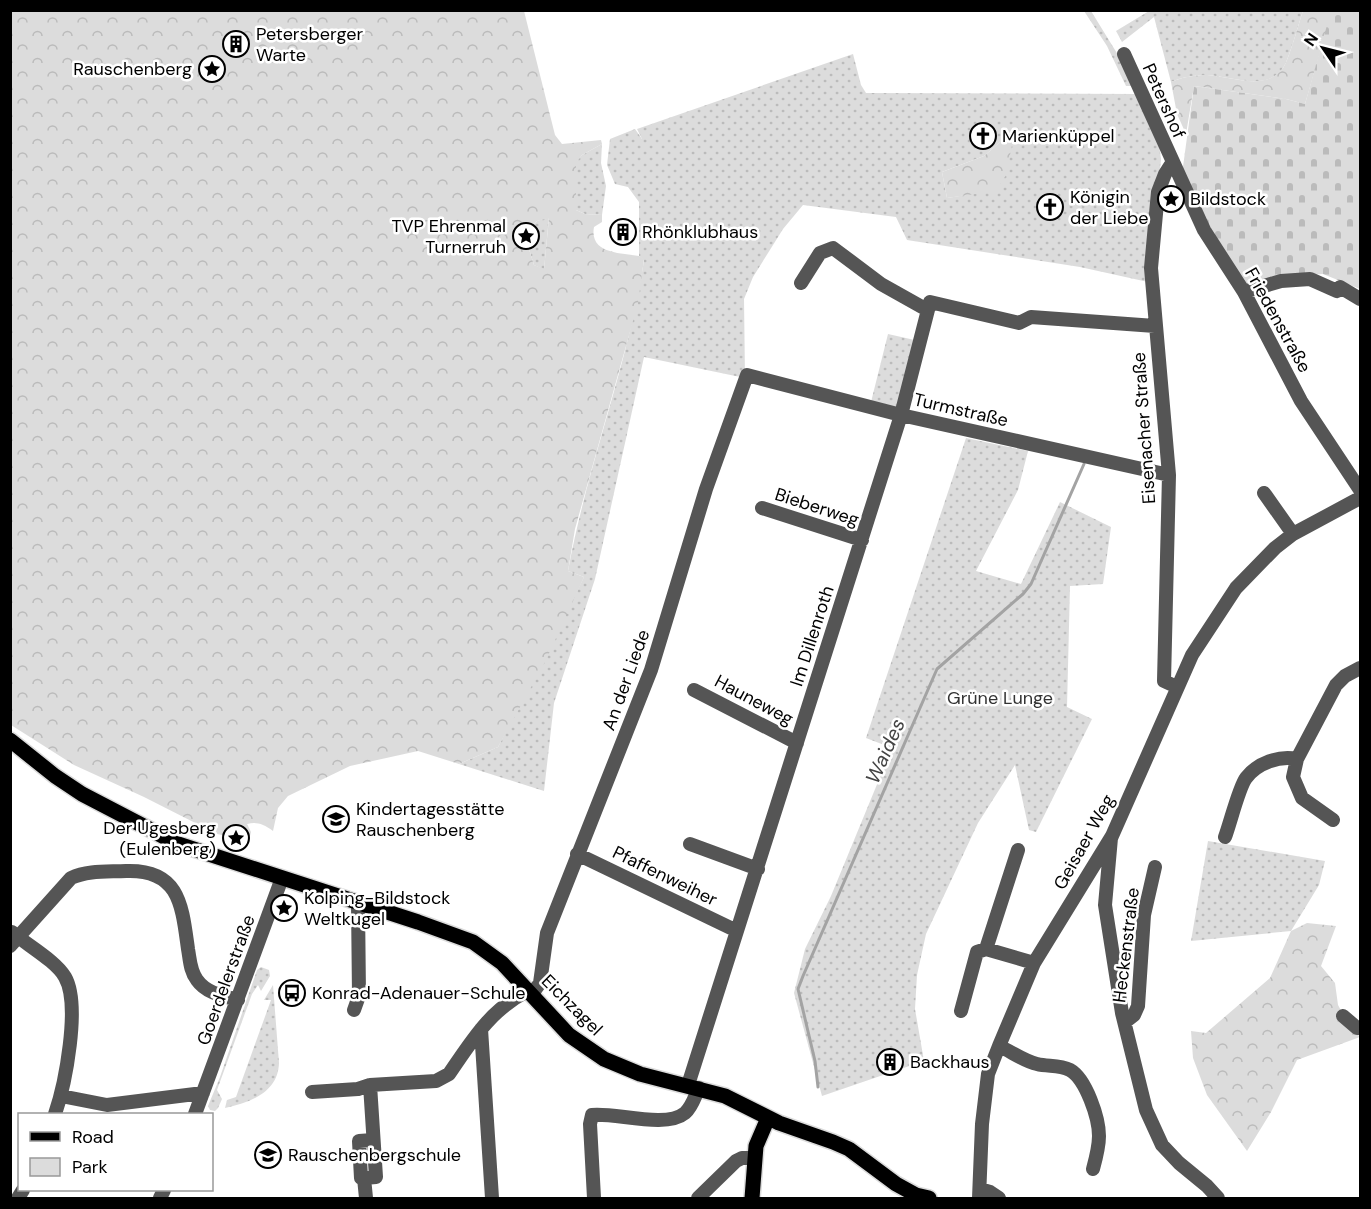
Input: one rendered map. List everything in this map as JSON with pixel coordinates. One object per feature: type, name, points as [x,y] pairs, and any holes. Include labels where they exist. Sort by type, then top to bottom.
[{"type":"main road","name":"Eichzagel","points":[[10,740],[55,776],[82,794],[178,844],[473,942],[502,963],[569,1035],[604,1059],[640,1074],[725,1096],[768,1118],[849,1149],[896,1184],[929,1198]]},
{"type":"main road","points":[[752,1198],[756,1146],[768,1118]]},
{"type":"street","name":"Petershof","points":[[1124,54],[1172,163]]},
{"type":"street","name":"Friedenstraße","points":[[1172,163],[1204,230],[1245,292],[1301,401],[1360,490]]},
{"type":"street","name":"Eisenacher Straße","points":[[1172,163],[1158,192],[1151,268],[1169,475],[1164,681],[1177,687]]},
{"type":"street","points":[[801,283],[820,253],[833,248],[881,284],[927,308]]},
{"type":"street","points":[[1245,292],[1281,281],[1310,279],[1337,291],[1341,287],[1360,298]]},
{"type":"street","points":[[901,415],[930,302],[1019,323],[1031,317],[1155,326]]},
{"type":"street","name":"Turmstraße","points":[[747,375],[901,415],[1169,475]]},
{"type":"street","name":"An der Liede","points":[[531,992],[540,983],[547,933],[651,670],[706,489],[747,375]]},
{"type":"street","name":"Im Dillenroth","points":[[594,1198],[590,1124],[592,1115],[642,1119],[676,1117],[688,1109],[737,931],[901,415]]},
{"type":"street","points":[[1264,493],[1293,534]]},
{"type":"street","name":"Geisaer Weg","points":[[979,1194],[982,1124],[988,1074],[999,1046],[1034,963],[1112,836],[1192,655],[1236,588],[1275,548],[1293,534],[1360,498]]},
{"type":"street","name":"Bieberweg","points":[[762,508],[862,540]]},
{"type":"street","points":[[1333,820],[1302,798],[1293,777],[1297,759],[1336,685],[1345,676],[1360,668]]},
{"type":"street","name":"Hauneweg","points":[[694,690],[797,743]]},
{"type":"street","points":[[1225,837],[1245,778],[1262,764],[1287,757],[1297,759]]},
{"type":"street","name":"Heckenstraße","points":[[1112,836],[1105,905],[1125,1022],[1146,1110],[1162,1145],[1218,1198]]},
{"type":"street","points":[[690,844],[758,869]]},
{"type":"street","points":[[986,949],[1018,850]]},
{"type":"street","name":"Pfaffenweiher","points":[[578,854],[737,931]]},
{"type":"street","name":"Heckenstraße","points":[[1125,1022],[1134,1015],[1138,1006],[1144,915],[1155,867]]},
{"type":"street","points":[[55,1113],[61,1096],[71,1033],[68,984],[59,970],[13,938],[71,878],[81,873],[140,871],[150,872],[168,884],[180,901],[192,970],[198,981],[209,991],[238,1000]]},
{"type":"street","name":"Goerdelerstraße","points":[[195,1113],[282,878]]},
{"type":"street","points":[[354,1010],[359,996],[358,903]]},
{"type":"street","points":[[961,1011],[976,952],[986,949],[1034,963]]},
{"type":"street","points":[[312,1092],[358,1089],[370,1085],[436,1081],[443,1078],[500,1008],[531,992]]},
{"type":"street","points":[[1343,1016],[1360,1028]]},
{"type":"street","points":[[481,1029],[492,1198]]},
{"type":"street","points":[[999,1046],[1028,1061],[1041,1065],[1064,1067],[1076,1074],[1089,1096],[1098,1123],[1098,1147],[1093,1169]]},
{"type":"street","points":[[366,1198],[364,1178],[376,1177],[370,1085]]},
{"type":"street","points":[[61,1096],[107,1105],[203,1093]]},
{"type":"street","points":[[698,1198],[736,1161],[742,1158],[754,1158]]},
{"type":"street","points":[[979,1194],[990,1192],[999,1198]]},
{"type":"green space","points":[[10,11],[524,11],[555,135],[562,144],[601,140],[602,144],[582,155],[576,163],[576,210],[585,214],[602,215],[602,222],[594,227],[596,242],[601,247],[608,251],[639,256],[644,259],[638,303],[575,529],[568,571],[584,577],[546,660],[498,747],[459,764],[418,751],[350,766],[288,796],[278,808],[273,831],[261,824],[250,823],[227,836],[217,834],[74,765],[11,725]],"holes":[[[549,218],[544,269],[534,265],[528,246],[528,230],[537,221]]]},
{"type":"green space","points":[[1084,11],[1091,11],[1123,63],[1133,86],[1126,86],[1107,46]]},
{"type":"green space","points":[[1149,11],[1303,11],[1285,64],[1276,75],[1268,79],[1248,81],[1198,75],[1171,82],[1154,17],[1122,42],[1116,31]]},
{"type":"green space","points":[[1303,11],[1332,11],[1305,104],[1286,99],[1194,86],[1186,134],[1177,114],[1171,82],[1198,75],[1258,81],[1276,75],[1285,64]]},
{"type":"green space","points":[[1331,11],[1360,11],[1360,289],[1323,274],[1277,277],[1245,288],[1207,229],[1182,174],[1194,86],[1286,99],[1305,104]]},
{"type":"green space","points":[[853,54],[861,85],[866,93],[1138,94],[1159,144],[1161,159],[1148,282],[1080,267],[907,240],[896,217],[803,205],[783,229],[753,277],[744,299],[745,378],[644,357],[595,579],[554,703],[544,791],[459,764],[498,747],[584,577],[568,571],[586,493],[628,339],[644,260],[639,256],[639,202],[628,187],[615,184],[607,165],[610,139],[635,129],[642,139],[637,129]],"holes":[[[1005,138],[966,195],[947,198],[942,172],[984,156]]]},
{"type":"green space","points":[[1005,138],[1013,140],[1006,175],[996,191],[947,198],[942,172],[984,156]]},
{"type":"green space","points":[[602,144],[601,163],[606,186],[602,215],[585,214],[576,210],[575,163],[582,155]]},
{"type":"green space","points":[[549,217],[544,270],[534,265],[528,246],[528,230],[537,221]]},
{"type":"green space","points":[[888,334],[919,341],[902,410],[871,402]]},
{"type":"green space","name":"Grüne Lunge","points":[[966,438],[1028,451],[1018,490],[976,571],[1021,584],[1060,502],[1111,527],[1103,584],[1070,586],[1067,707],[1092,719],[1036,832],[1029,830],[1015,765],[978,823],[926,934],[917,975],[915,1009],[924,1061],[822,1096],[794,993],[805,949],[831,896],[892,748],[866,738]]},
{"type":"green space","points":[[243,824],[247,824],[251,832],[249,840],[239,841],[227,836]]},
{"type":"green space","points":[[1208,841],[1325,861],[1319,885],[1291,931],[1191,941]]},
{"type":"green space","points":[[1307,923],[1336,926],[1321,966],[1335,983],[1338,1005],[1349,1025],[1360,1037],[1297,1060],[1271,1112],[1247,1151],[1207,1095],[1193,1058],[1191,1031],[1206,1033],[1270,978],[1291,931]]},
{"type":"green space","points":[[261,967],[269,970],[270,976],[261,991],[258,985],[252,994],[217,1090],[222,1099],[215,1111],[210,1110],[208,1106],[257,970]]},
{"type":"green space","points":[[273,985],[279,1063],[274,1082],[253,1099],[225,1108],[227,1100],[236,1097],[271,1000],[264,1000]]},
{"type":"waterway","name":"Waides","points":[[818,1087],[815,1061],[798,989],[803,976],[937,669],[1023,594],[1031,584],[1084,464]]},
{"type":"place","name":"Petersberger Warte","points":[[236,44]]},
{"type":"place","name":"Rauschenberg","points":[[212,69]]},
{"type":"place","name":"Marienküppel","points":[[983,136]]},
{"type":"place","name":"Bildstock","points":[[1171,199]]},
{"type":"place","name":"Königin der Liebe","points":[[1050,207]]},
{"type":"place","name":"Rhönklubhaus","points":[[623,232]]},
{"type":"place","name":"TVP Ehrenmal Turnerruh","points":[[526,236]]},
{"type":"place","name":"Kindertagesstätte Rauschenberg","points":[[336,819]]},
{"type":"place","name":"Der Ugesberg (Eulenberg)","points":[[236,838]]},
{"type":"place","name":"Kolping-Bildstock Weltkugel","points":[[284,908]]},
{"type":"place","name":"Konrad-Adenauer-Schule","points":[[292,993]]},
{"type":"place","name":"Backhaus","points":[[890,1062]]},
{"type":"place","name":"Rauschenbergschule","points":[[268,1155]]}]
